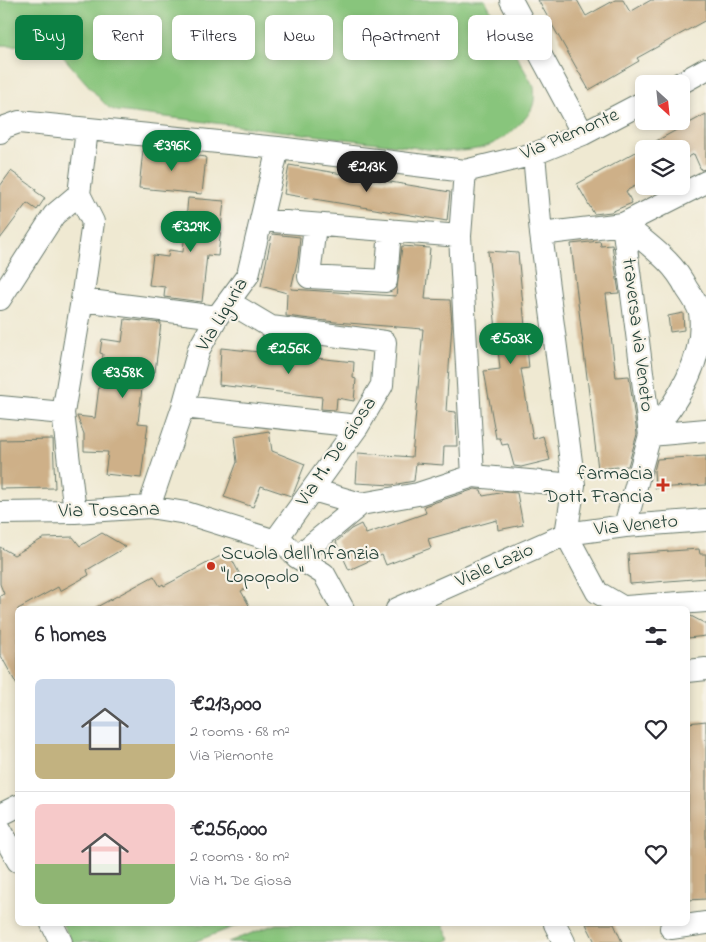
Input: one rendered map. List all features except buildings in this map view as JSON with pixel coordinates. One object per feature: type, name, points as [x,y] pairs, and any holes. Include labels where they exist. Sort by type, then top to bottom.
[{"type":"street","points":[[511,0],[583,134]]},
{"type":"street","points":[[690,78],[706,69]]},
{"type":"street","name":"Via Piemonte","points":[[6,123],[278,148],[465,171],[534,154],[583,134],[635,107]]},
{"type":"street","points":[[75,512],[63,413],[93,222],[80,194],[87,130]]},
{"type":"street","name":"Via Liguria","points":[[149,507],[183,407],[199,349],[223,310],[248,276],[278,148]]},
{"type":"street","points":[[534,154],[541,234],[574,485],[566,534],[597,592],[622,606]]},
{"type":"street","points":[[465,171],[460,236],[473,476]]},
{"type":"street","points":[[541,234],[623,224],[706,182]]},
{"type":"street","points":[[0,299],[54,216],[80,194]]},
{"type":"street","points":[[261,220],[460,236]]},
{"type":"street","points":[[623,224],[668,262],[680,277],[700,312],[703,328],[703,345],[688,382],[669,412],[650,435]]},
{"type":"street","name":"traversa via Veneto","points":[[623,224],[650,435],[625,526]]},
{"type":"street","points":[[315,225],[309,278],[386,280],[390,230]]},
{"type":"street","points":[[82,300],[223,310]]},
{"type":"street","name":"Via M. De Giosa","points":[[223,310],[271,327],[385,342],[382,385],[358,426],[275,541]]},
{"type":"street","points":[[0,407],[63,413]]},
{"type":"street","points":[[183,407],[358,426]]},
{"type":"street","points":[[650,435],[706,430]]},
{"type":"street","points":[[313,490],[361,504],[418,494],[473,476],[574,485]]},
{"type":"street","points":[[297,557],[361,504]]},
{"type":"street","name":"Via Toscana","points":[[0,513],[75,512],[149,507],[186,513],[285,544],[297,557],[324,574],[341,606]]},
{"type":"street","name":"Via Veneto","points":[[566,534],[625,526],[706,520]]},
{"type":"street","name":"Viale Lazio","points":[[404,606],[566,534]]},
{"type":"street","points":[[649,606],[706,601]]},
{"type":"street","points":[[690,672],[706,669]]},
{"type":"street","points":[[0,815],[15,808]]},
{"type":"street","points":[[0,829],[15,856]]},
{"type":"street","points":[[673,931],[706,923]]},
{"type":"street","points":[[53,926],[62,942]]},
{"type":"street","points":[[556,926],[564,942]]},
{"type":"green space","points":[[0,0],[485,0],[493,15],[468,15],[468,60],[519,60],[534,87],[534,103],[524,120],[511,132],[493,143],[465,151],[443,151],[117,111],[109,108],[66,60],[83,60],[83,15],[15,15],[15,45],[0,45]]},
{"type":"green space","points":[[63,926],[236,926],[194,942],[72,942]]},
{"type":"green space","points":[[271,926],[443,926],[450,939],[444,942],[228,942]]},
{"type":"place","name":"farmacia Dott. Francia","points":[[663,485]]},
{"type":"place","name":"Scuola dell'Infanzia \"Lopopolo\"","points":[[211,566]]}]
